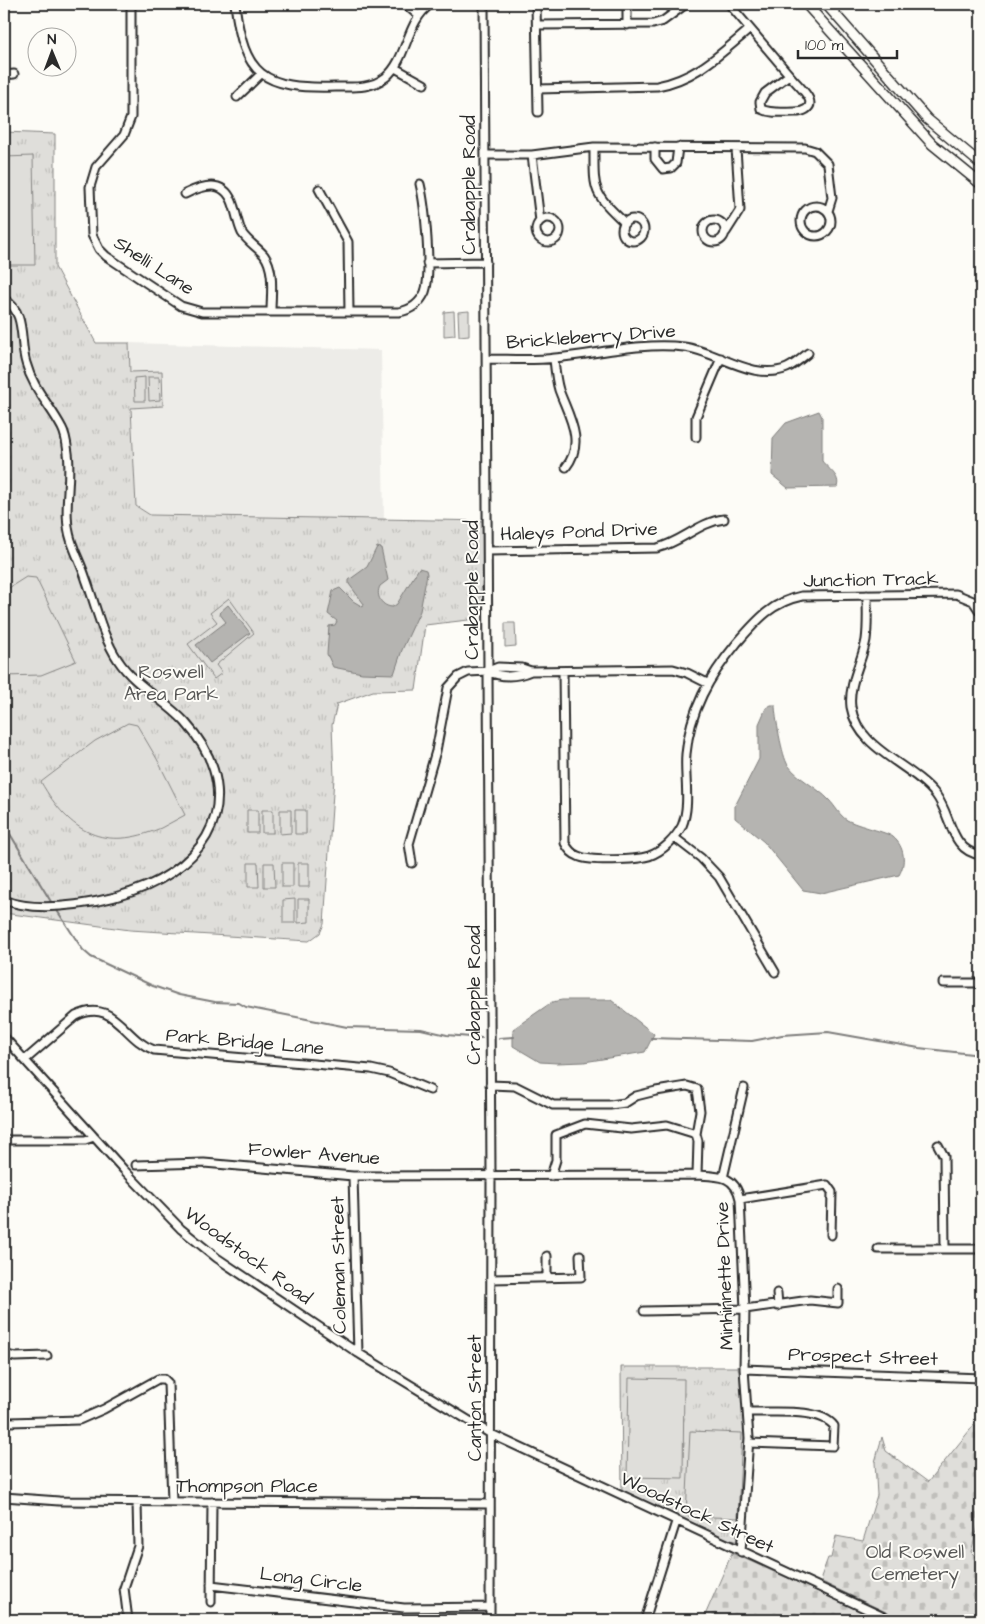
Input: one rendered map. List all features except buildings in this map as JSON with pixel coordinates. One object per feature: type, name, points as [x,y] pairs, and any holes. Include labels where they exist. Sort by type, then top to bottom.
[{"type":"main road","points":[[806,4],[932,144],[981,184]]},
{"type":"main road","points":[[826,4],[927,119],[981,164]]},
{"type":"street","name":"Shelli Lane","points":[[131,4],[131,117],[124,135],[100,160],[92,175],[91,227],[94,241],[106,256],[187,309],[202,312],[399,312],[412,307],[420,300],[425,291],[425,208],[420,184]]},
{"type":"street","points":[[235,4],[238,30],[246,56],[261,74],[277,83],[300,88],[370,86],[384,79],[395,68],[418,15],[431,4]]},
{"type":"street","points":[[405,4],[418,15]]},
{"type":"street","name":"Crabapple Road","points":[[484,4],[491,1175]]},
{"type":"street","points":[[536,4],[538,112]]},
{"type":"street","points":[[627,4],[627,25]]},
{"type":"street","points":[[537,25],[627,25],[663,22],[686,4]]},
{"type":"street","points":[[729,4],[789,75],[809,99],[807,110],[800,112],[775,112],[761,108],[760,102],[764,95],[789,75]]},
{"type":"street","points":[[538,89],[657,86],[675,82],[706,67],[750,29]]},
{"type":"street","points":[[395,68],[424,84]]},
{"type":"street","points":[[4,75],[14,74]]},
{"type":"street","points":[[237,97],[261,74]]},
{"type":"street","points":[[485,156],[532,155],[594,147],[805,148],[815,151],[828,164],[832,198],[828,211],[832,222],[826,232],[816,236],[805,231],[801,220],[806,210],[817,206],[828,211]]},
{"type":"street","points":[[594,147],[596,191],[606,205],[625,223]]},
{"type":"street","points":[[655,147],[655,159],[663,169],[671,168],[676,163],[678,147]]},
{"type":"street","points":[[726,232],[740,210],[736,148]]},
{"type":"street","points":[[532,155],[540,221]]},
{"type":"street","points":[[185,194],[204,184],[215,186],[224,191],[231,199],[242,233],[264,256],[269,265],[270,312]]},
{"type":"street","points":[[320,189],[348,242],[349,312]]},
{"type":"street","points":[[426,263],[486,262]]},
{"type":"street","points":[[4,299],[18,314],[25,363],[32,382],[38,395],[63,430],[68,455],[70,539],[110,646],[128,674],[178,715],[204,748],[215,769],[218,801],[214,822],[205,841],[175,871],[156,881],[130,893],[54,906],[20,905],[4,900]]},
{"type":"street","name":"Brickleberry Drive","points":[[487,359],[554,358],[614,348],[648,346],[686,347],[746,368],[765,371],[788,368],[808,353]]},
{"type":"street","points":[[554,358],[558,388],[571,420],[575,437],[574,454],[566,468]]},
{"type":"street","points":[[696,437],[696,417],[721,358]]},
{"type":"street","name":"Haleys Pond Drive","points":[[488,552],[656,548],[678,541],[706,523],[724,519]]},
{"type":"street","name":"Junction Track","points":[[563,671],[563,834],[565,843],[570,851],[584,858],[639,858],[658,852],[674,838],[685,812],[686,756],[689,732],[696,707],[707,683],[757,619],[776,604],[802,596],[956,594],[973,601],[981,613]]},
{"type":"street","points":[[867,595],[866,640],[851,696],[857,724],[870,741],[936,794],[961,846],[973,854],[981,855]]},
{"type":"street","points":[[412,863],[409,844],[436,750],[445,693],[454,680],[462,674],[488,671],[498,676],[522,675],[531,671],[674,669],[707,683]]},
{"type":"street","points":[[674,838],[701,858],[719,877],[775,972]]},
{"type":"street","points":[[943,983],[981,983]]},
{"type":"street","name":"Park Bridge Lane","points":[[25,1060],[76,1016],[96,1010],[112,1016],[137,1042],[154,1050],[371,1068],[390,1073],[430,1090]]},
{"type":"street","name":"Woodstock Road","points":[[4,1036],[164,1213],[193,1240],[358,1353],[491,1434]]},
{"type":"street","points":[[490,1085],[515,1086],[553,1104],[610,1105],[625,1103],[636,1096],[656,1091],[687,1086],[697,1089],[700,1111],[696,1134],[698,1141],[697,1175]]},
{"type":"street","points":[[723,1178],[744,1088]]},
{"type":"street","points":[[551,1176],[556,1160],[556,1135],[584,1124],[631,1129],[667,1126],[696,1134]]},
{"type":"street","points":[[4,1140],[85,1140],[94,1137]]},
{"type":"street","points":[[938,1145],[944,1156],[945,1249]]},
{"type":"street","name":"Fowler Avenue","points":[[136,1165],[204,1163],[354,1176],[491,1175]]},
{"type":"street","name":"Minhinnette Drive","points":[[491,1175],[697,1175],[723,1178],[737,1186],[740,1199],[745,1309],[744,1368],[749,1443],[741,1552]]},
{"type":"street","name":"Canton Street","points":[[490,1620],[491,1175]]},
{"type":"street","name":"Coleman Street","points":[[354,1176],[358,1353]]},
{"type":"street","points":[[740,1199],[827,1185],[832,1192],[831,1235]]},
{"type":"street","points":[[878,1249],[981,1249]]},
{"type":"street","points":[[491,1278],[581,1277],[580,1255]]},
{"type":"street","points":[[547,1256],[547,1278]]},
{"type":"street","points":[[644,1311],[745,1309],[778,1306],[810,1300],[838,1304],[838,1289]]},
{"type":"street","points":[[777,1293],[778,1306]]},
{"type":"street","points":[[4,1354],[15,1357],[47,1356]]},
{"type":"street","name":"Prospect Street","points":[[744,1368],[981,1378]]},
{"type":"street","points":[[168,1383],[175,1378]]},
{"type":"street","points":[[10,1422],[79,1420],[104,1409],[158,1379],[164,1379],[168,1383],[172,1502]]},
{"type":"street","points":[[748,1412],[811,1414],[823,1416],[834,1426],[833,1446],[749,1443]]},
{"type":"street","name":"Woodstock Street","points":[[491,1434],[676,1522],[890,1620]]},
{"type":"street","name":"Thompson Place","points":[[4,1497],[60,1501],[490,1504]]},
{"type":"street","points":[[128,1620],[124,1588],[138,1546],[137,1502]]},
{"type":"street","points":[[211,1602],[212,1502]]},
{"type":"street","points":[[645,1620],[676,1522]]},
{"type":"street","name":"Long Circle","points":[[211,1585],[404,1608],[490,1607]]},
{"type":"shaded area","points":[[129,343],[381,350],[384,519],[150,515],[136,505]]},
{"type":"shaded area","points":[[819,411],[822,417],[822,461],[836,476],[837,487],[788,488],[772,475],[773,438],[786,423]]},
{"type":"shaded area","points":[[377,547],[381,548],[388,580],[380,586],[378,594],[383,603],[389,607],[397,604],[419,568],[426,570],[427,574],[420,611],[402,650],[394,674],[362,673],[333,667],[327,654],[329,626],[335,625],[337,621],[328,614],[333,591],[340,588],[353,601],[363,607],[364,604],[349,584],[349,580],[367,567]]},
{"type":"shaded area","points":[[228,605],[250,633],[210,663],[196,645],[226,622],[219,613]]},
{"type":"shaded area","points":[[775,705],[781,745],[788,765],[797,775],[824,795],[847,820],[893,837],[900,845],[903,855],[903,865],[899,875],[821,893],[803,890],[764,842],[735,818],[735,806],[759,759],[759,724],[766,708]]},
{"type":"shaded area","points":[[562,1000],[611,1000],[654,1034],[645,1052],[584,1062],[540,1062],[513,1046],[513,1029],[552,1002]]},
{"type":"green space","name":"Roswell Area Park","points":[[4,132],[55,134],[55,267],[96,343],[129,343],[130,372],[162,371],[163,406],[131,408],[136,506],[150,515],[491,521],[477,619],[425,625],[416,690],[373,691],[337,704],[332,725],[334,778],[324,924],[320,933],[309,941],[130,930],[4,913]]},
{"type":"green space","points":[[33,156],[35,265],[4,265],[4,157]]},
{"type":"green space","points":[[454,311],[455,335],[444,336],[444,312]]},
{"type":"green space","points":[[469,311],[469,335],[459,336],[458,312]]},
{"type":"green space","points":[[145,377],[145,401],[135,401],[134,378]]},
{"type":"green space","points":[[148,377],[159,377],[160,400],[149,401]]},
{"type":"green space","points":[[26,577],[36,578],[76,661],[41,675],[4,676],[4,591]]},
{"type":"green space","points":[[229,598],[254,633],[216,665],[222,673],[214,679],[188,644],[217,622],[210,613]]},
{"type":"green space","points":[[505,623],[515,623],[516,646],[505,647]]},
{"type":"green space","points":[[128,723],[137,725],[157,759],[185,815],[161,828],[141,835],[122,838],[90,833],[64,814],[52,800],[41,782],[95,741]]},
{"type":"green space","points":[[247,810],[258,810],[258,833],[247,833]]},
{"type":"green space","points":[[262,810],[273,810],[273,833],[262,833]]},
{"type":"green space","points":[[280,810],[291,810],[291,833],[280,834]]},
{"type":"green space","points":[[295,810],[306,810],[306,834],[295,834]]},
{"type":"green space","points":[[248,863],[258,863],[259,887],[248,887]]},
{"type":"green space","points":[[264,863],[274,863],[275,887],[264,887]]},
{"type":"green space","points":[[282,863],[293,863],[293,887],[282,887]]},
{"type":"green space","points":[[298,863],[309,863],[309,887],[298,887]]},
{"type":"green space","points":[[295,899],[295,923],[283,923],[283,900]]},
{"type":"green space","points":[[298,899],[309,899],[309,922],[298,923]]},
{"type":"green space","points":[[621,1367],[747,1367],[743,1543],[719,1537],[622,1501]]},
{"type":"green space","points":[[629,1378],[684,1379],[683,1478],[627,1477]]},
{"type":"green space","name":"Old Roswell Cemetery","points":[[974,1425],[981,1430],[981,1516],[971,1552],[981,1562],[981,1610],[967,1620],[903,1620],[822,1582],[821,1577],[828,1558],[831,1558],[836,1536],[863,1541],[877,1495],[875,1462],[882,1437],[886,1451],[928,1482]]},
{"type":"green space","points":[[690,1431],[742,1433],[738,1518],[686,1516]]},
{"type":"green space","name":"Old Roswell Cemetery","points":[[732,1553],[881,1620],[703,1620]]},
{"type":"waterway","points":[[4,824],[53,905]]},
{"type":"waterway","points":[[56,909],[83,950],[91,957],[153,986],[179,995],[215,1002],[239,1003],[246,1007],[347,1027],[421,1029],[447,1035],[482,1038]]},
{"type":"waterway","points":[[651,1038],[752,1041],[782,1035],[828,1032],[919,1048],[981,1055]]},
{"type":"waterway","points":[[499,1038],[514,1037]]}]
